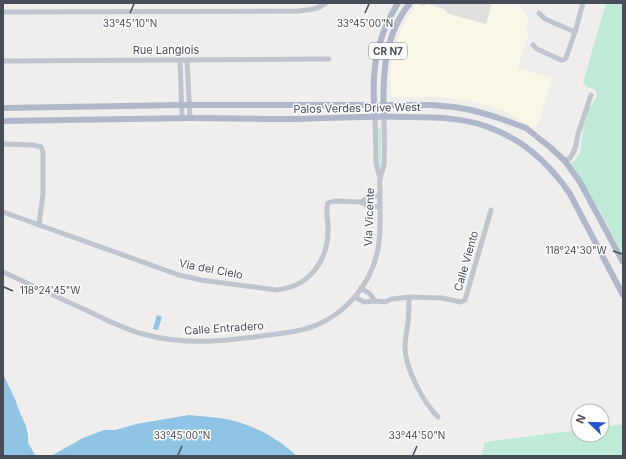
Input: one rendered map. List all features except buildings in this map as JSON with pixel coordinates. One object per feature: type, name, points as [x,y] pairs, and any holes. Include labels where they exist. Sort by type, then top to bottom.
[{"type":"main road","name":"CR N7","points":[[375,116],[375,64],[378,49],[382,33],[389,17],[398,3]]},
{"type":"main road","name":"CR N7","points":[[384,116],[385,70],[389,43],[399,20],[410,3]]},
{"type":"main road","name":"Palos Verdes Drive West","points":[[3,108],[181,105],[431,105],[471,110],[526,128],[565,161],[580,182],[623,262]]},
{"type":"main road","name":"Palos Verdes Drive West","points":[[3,121],[190,118],[297,119],[384,116],[439,118],[469,122],[493,129],[506,135],[528,149],[552,170],[570,194],[623,294]]},
{"type":"street","points":[[3,12],[312,10],[326,3]]},
{"type":"street","points":[[533,45],[537,49],[564,60],[575,32],[583,3]]},
{"type":"street","points":[[539,14],[545,19],[575,32]]},
{"type":"street","name":"Rue Langlois","points":[[3,61],[330,58]]},
{"type":"street","points":[[180,60],[182,119]]},
{"type":"street","points":[[187,60],[190,118]]},
{"type":"street","points":[[565,161],[570,158],[574,151],[591,95]]},
{"type":"street","name":"Via Vicente","points":[[375,116],[376,163],[380,179]]},
{"type":"street","name":"Via Vicente","points":[[355,297],[372,269],[380,238],[379,196],[380,179],[384,165],[384,116]]},
{"type":"street","points":[[3,144],[34,145],[42,147],[43,193],[39,224]]},
{"type":"street","name":"Via del Cielo","points":[[361,202],[370,196],[379,196]]},
{"type":"street","name":"Via del Cielo","points":[[3,212],[179,275],[200,280],[276,290],[287,289],[294,286],[308,277],[319,264],[326,248],[328,227],[326,208],[328,203],[334,201],[361,202],[369,206],[380,208]]},
{"type":"street","name":"Calle Viento","points":[[355,297],[364,302],[385,302],[392,299],[409,298],[442,298],[461,302],[465,300],[491,210]]},
{"type":"street","name":"Calle Entradero","points":[[3,272],[123,327],[143,334],[181,341],[203,342],[247,338],[307,328],[332,317],[355,297]]},
{"type":"street","points":[[361,288],[370,294],[376,301]]},
{"type":"street","points":[[409,298],[409,315],[405,348],[406,356],[411,374],[417,386],[432,411],[438,417]]},
{"type":"shaded area","points":[[492,3],[516,3],[523,10],[530,23],[525,29],[529,32],[518,68],[552,78],[540,119],[535,128],[503,111],[470,101],[444,97],[395,97],[391,95],[390,73],[393,51],[405,21],[417,4],[423,6],[429,4],[486,24]]},
{"type":"shaded area","points":[[492,3],[486,24],[449,14],[444,9],[429,4],[423,6],[417,4]]},
{"type":"green space","points":[[606,3],[623,3],[623,255],[601,213],[572,166],[572,163],[580,154],[583,129],[588,110],[597,97],[595,90],[589,88],[583,83]]},
{"type":"green space","points":[[378,128],[381,129],[380,170],[379,170]]},
{"type":"green space","points":[[623,424],[623,456],[481,456],[485,442],[570,431],[570,443],[610,443],[610,426]]},
{"type":"water","points":[[157,315],[162,317],[158,330],[153,329]]},
{"type":"water","points":[[3,374],[26,426],[28,443],[36,456],[3,456]]},
{"type":"water","points":[[189,415],[235,421],[257,429],[271,436],[297,456],[51,456],[83,438],[104,430],[116,430],[136,424]]}]
